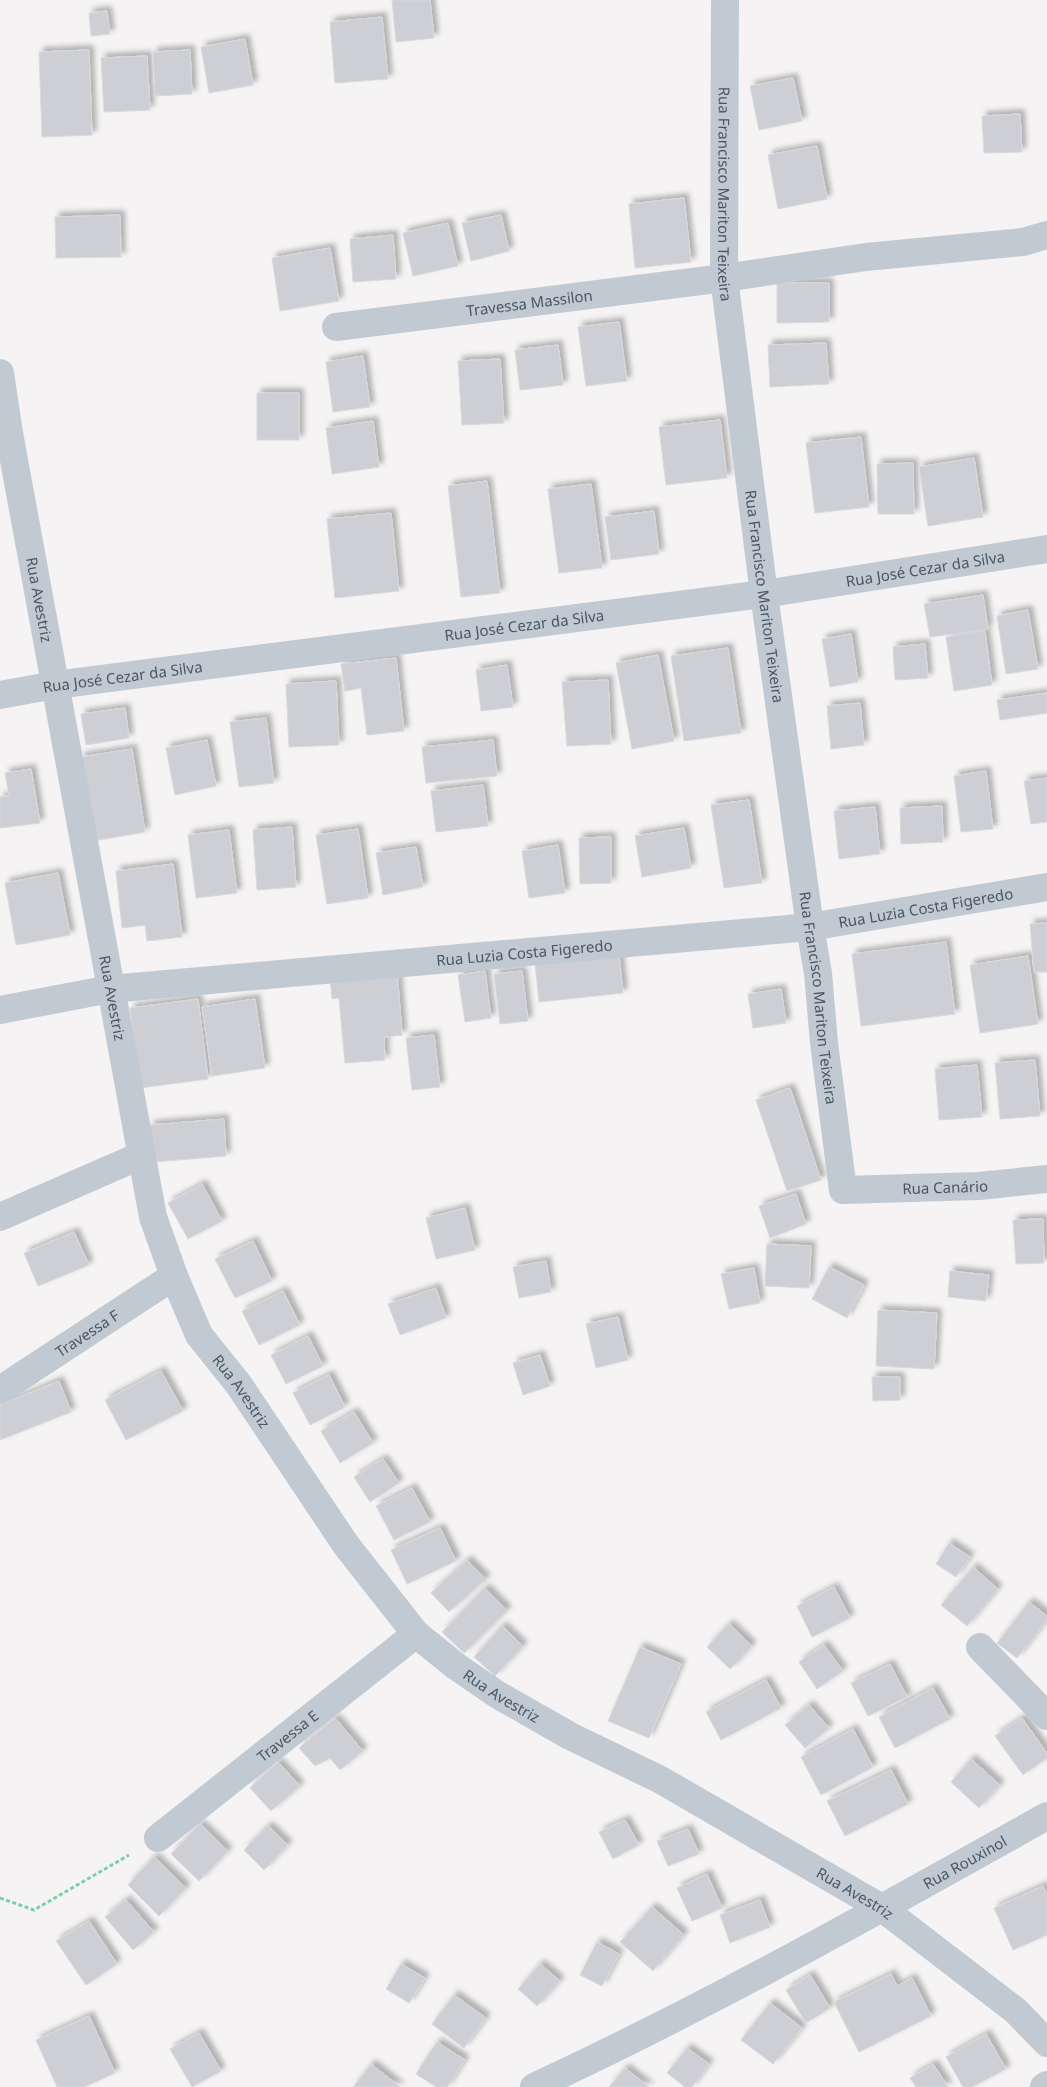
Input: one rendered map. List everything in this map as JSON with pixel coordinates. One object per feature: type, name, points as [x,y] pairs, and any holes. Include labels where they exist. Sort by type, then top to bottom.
[{"type":"street","name":"Rua Francisco Mariton Teixeira","points":[[725,0],[724,278],[764,594],[818,973],[824,1043],[843,1190]]},
{"type":"street","name":"Travessa Massilon","points":[[336,327],[724,278],[866,257],[1023,242],[1047,235]]},
{"type":"street","name":"Rua Avestriz","points":[[0,373],[4,434],[55,685],[153,1217],[174,1276],[199,1334],[239,1385],[346,1545],[416,1634],[457,1667],[498,1695],[570,1736],[667,1784],[882,1908],[1016,2012],[1047,2043]]},
{"type":"street","name":"Rua José Cezar da Silva","points":[[0,695],[55,685],[764,594],[1047,549]]},
{"type":"street","name":"Rua Luzia Costa Figeredo","points":[[0,1010],[110,989],[810,927],[1047,887]]},
{"type":"street","points":[[0,1217],[142,1155]]},
{"type":"street","name":"Rua Canário","points":[[843,1190],[979,1186],[1047,1179]]},
{"type":"street","name":"Travessa F","points":[[0,1390],[174,1276]]},
{"type":"street","name":"Travessa E","points":[[158,1838],[416,1634]]},
{"type":"street","points":[[980,1647],[1047,1716]]},
{"type":"street","name":"Rua Rouxinol","points":[[534,2087],[611,2051],[882,1908],[1047,1816]]},
{"type":"path","points":[[0,1898],[34,1910],[158,1838]]},
{"type":"building","points":[[392,0],[430,0],[434,38],[396,42]]},
{"type":"building","points":[[107,11],[110,34],[91,36],[89,13]]},
{"type":"building","points":[[382,17],[388,79],[335,83],[330,22]]},
{"type":"building","points":[[245,39],[253,85],[209,93],[201,47]]},
{"type":"building","points":[[89,50],[92,135],[42,137],[39,52]]},
{"type":"building","points":[[190,50],[192,94],[155,96],[153,52]]},
{"type":"building","points":[[147,56],[150,110],[104,112],[101,58]]},
{"type":"building","points":[[793,78],[802,121],[759,130],[750,86]]},
{"type":"building","points":[[1020,114],[1022,152],[984,153],[982,116]]},
{"type":"building","points":[[817,146],[827,199],[778,209],[768,155]]},
{"type":"building","points":[[684,198],[691,262],[635,268],[629,204]]},
{"type":"building","points":[[120,215],[121,257],[56,258],[55,217]]},
{"type":"building","points":[[501,215],[509,251],[471,261],[462,223]]},
{"type":"building","points":[[448,223],[458,266],[413,276],[403,233]]},
{"type":"building","points":[[393,235],[396,279],[353,282],[350,239]]},
{"type":"building","points":[[330,248],[339,301],[280,311],[272,258]]},
{"type":"building","points":[[777,283],[829,283],[829,322],[777,323]]},
{"type":"building","points":[[619,322],[627,381],[586,386],[578,327]]},
{"type":"building","points":[[826,343],[829,384],[770,387],[768,345]]},
{"type":"building","points":[[558,345],[563,385],[520,390],[515,350]]},
{"type":"building","points":[[363,356],[370,407],[333,412],[326,362]]},
{"type":"building","points":[[500,359],[504,423],[462,425],[458,361]]},
{"type":"building","points":[[257,393],[299,393],[299,440],[257,440]]},
{"type":"building","points":[[720,420],[727,478],[666,485],[659,427]]},
{"type":"building","points":[[373,421],[379,467],[332,474],[326,428]]},
{"type":"building","points":[[861,437],[869,507],[815,513],[806,443]]},
{"type":"building","points":[[974,458],[983,517],[928,526],[919,467]]},
{"type":"building","points":[[913,463],[914,514],[878,514],[877,464]]},
{"type":"building","points":[[487,481],[500,593],[461,597],[448,486]]},
{"type":"building","points":[[591,484],[602,568],[559,573],[548,489]]},
{"type":"building","points":[[654,511],[659,554],[611,560],[605,517]]},
{"type":"building","points":[[391,513],[399,591],[335,598],[327,519]]},
{"type":"building","points":[[983,595],[988,629],[930,637],[924,604]]},
{"type":"building","points":[[1028,610],[1038,669],[1006,674],[997,616]]},
{"type":"building","points":[[985,631],[992,685],[954,691],[946,637]]},
{"type":"building","points":[[851,634],[858,682],[830,687],[822,639]]},
{"type":"building","points":[[925,644],[928,678],[895,680],[893,647]]},
{"type":"building","points":[[728,648],[741,733],[684,741],[671,656]]},
{"type":"building","points":[[658,655],[674,741],[632,749],[616,663]]},
{"type":"building","points":[[396,658],[404,731],[367,735],[361,688],[345,691],[341,664]]},
{"type":"building","points":[[507,665],[513,707],[481,711],[476,670]]},
{"type":"building","points":[[608,680],[611,744],[567,746],[562,682]]},
{"type":"building","points":[[336,681],[339,745],[289,747],[286,684]]},
{"type":"building","points":[[1047,693],[1047,713],[1000,720],[997,700]]},
{"type":"building","points":[[860,703],[864,745],[831,749],[827,706]]},
{"type":"building","points":[[125,708],[129,738],[86,745],[81,714]]},
{"type":"building","points":[[266,718],[274,783],[239,787],[230,722]]},
{"type":"building","points":[[207,740],[216,786],[175,795],[166,748]]},
{"type":"building","points":[[493,740],[497,776],[426,783],[422,747]]},
{"type":"building","points":[[132,749],[145,832],[93,841],[80,757]]},
{"type":"building","points":[[31,769],[40,823],[0,828],[0,797],[9,796],[5,773]]},
{"type":"building","points":[[986,771],[993,829],[961,832],[954,776]]},
{"type":"building","points":[[1047,778],[1047,822],[1031,824],[1024,781]]},
{"type":"building","points":[[483,785],[488,826],[436,832],[431,791]]},
{"type":"building","points":[[749,800],[762,883],[724,888],[711,805]]},
{"type":"building","points":[[942,806],[943,842],[901,844],[900,808]]},
{"type":"building","points":[[875,807],[880,854],[839,859],[834,811]]},
{"type":"building","points":[[292,827],[296,887],[257,890],[253,830]]},
{"type":"building","points":[[684,828],[691,868],[642,877],[635,836]]},
{"type":"building","points":[[358,829],[368,898],[327,904],[316,835]]},
{"type":"building","points":[[229,830],[237,893],[196,898],[188,835]]},
{"type":"building","points":[[611,837],[611,883],[580,884],[579,838]]},
{"type":"building","points":[[558,845],[565,893],[529,898],[522,851]]},
{"type":"building","points":[[416,847],[423,887],[383,895],[376,853]]},
{"type":"building","points":[[173,864],[182,937],[147,941],[145,925],[122,928],[116,871]]},
{"type":"building","points":[[58,873],[70,935],[16,945],[5,883]]},
{"type":"building","points":[[1047,923],[1047,972],[1034,972],[1030,924]]},
{"type":"building","points":[[946,942],[955,1014],[861,1026],[852,954]]},
{"type":"building","points":[[619,955],[623,993],[539,1002],[535,964]]},
{"type":"building","points":[[1028,956],[1038,1024],[980,1033],[970,965]]},
{"type":"building","points":[[397,971],[402,1035],[384,1037],[385,1060],[345,1063],[339,998],[332,999],[330,977]]},
{"type":"building","points":[[485,971],[491,1018],[465,1022],[458,975]]},
{"type":"building","points":[[522,971],[528,1021],[500,1024],[494,974]]},
{"type":"building","points":[[781,989],[786,1023],[753,1028],[748,994]]},
{"type":"building","points":[[198,999],[208,1079],[140,1088],[130,1008]]},
{"type":"building","points":[[255,999],[265,1068],[212,1076],[202,1007]]},
{"type":"building","points":[[434,1035],[440,1087],[412,1090],[406,1038]]},
{"type":"building","points":[[1035,1060],[1040,1116],[1000,1119],[995,1063]]},
{"type":"building","points":[[977,1065],[982,1117],[939,1120],[935,1069]]},
{"type":"building","points":[[790,1088],[821,1180],[787,1191],[756,1100]]},
{"type":"building","points":[[224,1119],[226,1156],[153,1162],[150,1125]]},
{"type":"building","points":[[202,1184],[222,1221],[188,1239],[168,1203]]},
{"type":"building","points":[[796,1194],[806,1224],[770,1238],[759,1206]]},
{"type":"building","points":[[465,1208],[475,1250],[436,1259],[426,1218]]},
{"type":"building","points":[[1043,1219],[1044,1263],[1016,1264],[1013,1220]]},
{"type":"building","points":[[74,1232],[89,1265],[38,1286],[24,1253]]},
{"type":"building","points":[[253,1241],[272,1281],[235,1298],[215,1259]]},
{"type":"building","points":[[767,1244],[811,1246],[809,1288],[765,1286]]},
{"type":"building","points":[[546,1261],[551,1292],[519,1298],[513,1267]]},
{"type":"building","points":[[829,1267],[864,1285],[847,1318],[812,1299]]},
{"type":"building","points":[[754,1268],[760,1303],[729,1309],[721,1274]]},
{"type":"building","points":[[950,1271],[989,1275],[986,1301],[948,1297]]},
{"type":"building","points":[[436,1288],[446,1318],[400,1335],[388,1304]]},
{"type":"building","points":[[283,1291],[300,1325],[259,1345],[242,1311]]},
{"type":"building","points":[[878,1310],[937,1313],[934,1369],[876,1366]]},
{"type":"building","points":[[618,1317],[628,1360],[596,1368],[586,1324]]},
{"type":"building","points":[[308,1336],[323,1366],[286,1384],[271,1355]]},
{"type":"building","points":[[540,1355],[550,1386],[523,1395],[513,1363]]},
{"type":"building","points":[[161,1371],[183,1411],[126,1440],[105,1400]]},
{"type":"building","points":[[329,1375],[345,1407],[310,1425],[293,1393]]},
{"type":"building","points":[[872,1377],[900,1377],[900,1400],[873,1401]]},
{"type":"building","points":[[59,1381],[71,1412],[0,1440],[0,1405]]},
{"type":"building","points":[[354,1412],[373,1443],[340,1463],[321,1431]]},
{"type":"building","points":[[383,1459],[399,1483],[370,1502],[354,1477]]},
{"type":"building","points":[[412,1488],[430,1522],[394,1540],[376,1506]]},
{"type":"building","points":[[440,1528],[456,1561],[407,1584],[391,1550]]},
{"type":"building","points":[[949,1543],[970,1557],[956,1577],[936,1564]]},
{"type":"building","points":[[467,1560],[486,1579],[449,1612],[431,1593]]},
{"type":"building","points":[[973,1567],[998,1589],[967,1626],[941,1605]]},
{"type":"building","points":[[834,1587],[850,1618],[812,1637],[797,1606]]},
{"type":"building","points":[[485,1588],[507,1610],[464,1653],[442,1632]]},
{"type":"building","points":[[1029,1602],[1047,1616],[1047,1620],[1017,1658],[997,1643]]},
{"type":"building","points":[[729,1624],[752,1646],[730,1669],[707,1647]]},
{"type":"building","points":[[502,1626],[523,1646],[495,1676],[474,1657]]},
{"type":"building","points":[[824,1645],[843,1671],[817,1689],[799,1662]]},
{"type":"building","points":[[640,1647],[681,1664],[649,1738],[608,1721]]},
{"type":"building","points":[[890,1664],[907,1697],[868,1716],[851,1683]]},
{"type":"building","points":[[766,1680],[781,1708],[721,1740],[706,1712]]},
{"type":"building","points":[[933,1688],[950,1719],[895,1748],[879,1717]]},
{"type":"building","points":[[809,1705],[829,1728],[805,1748],[785,1725]]},
{"type":"building","points":[[335,1718],[363,1751],[340,1770],[330,1758],[315,1766],[299,1748]]},
{"type":"building","points":[[1022,1718],[1047,1753],[1047,1758],[1023,1775],[995,1736]]},
{"type":"building","points":[[853,1729],[873,1767],[821,1795],[801,1757]]},
{"type":"building","points":[[971,1759],[1000,1785],[979,1808],[951,1782]]},
{"type":"building","points":[[278,1762],[300,1786],[271,1811],[250,1788]]},
{"type":"building","points":[[891,1770],[908,1804],[845,1836],[827,1801]]},
{"type":"building","points":[[625,1820],[639,1845],[613,1859],[599,1832]]},
{"type":"building","points":[[200,1824],[228,1851],[199,1881],[171,1854]]},
{"type":"building","points":[[268,1826],[288,1845],[264,1870],[244,1850]]},
{"type":"building","points":[[688,1829],[699,1854],[668,1866],[657,1841]]},
{"type":"building","points":[[154,1857],[186,1888],[159,1916],[128,1885]]},
{"type":"building","points":[[707,1874],[722,1908],[692,1921],[677,1888]]},
{"type":"building","points":[[1043,1886],[1047,1895],[1047,1935],[1013,1950],[994,1908]]},
{"type":"building","points":[[126,1900],[154,1932],[133,1950],[105,1917]]},
{"type":"building","points":[[760,1900],[770,1927],[730,1943],[720,1915]]},
{"type":"building","points":[[652,1907],[684,1935],[653,1971],[620,1942]]},
{"type":"building","points":[[89,1921],[117,1964],[86,1985],[56,1941]]},
{"type":"building","points":[[597,1942],[619,1954],[602,1986],[580,1975]]},
{"type":"building","points":[[401,1964],[425,1978],[409,2003],[386,1989]]},
{"type":"building","points":[[540,1964],[560,1981],[537,2006],[518,1989]]},
{"type":"building","points":[[891,1974],[897,1986],[912,1978],[931,2016],[859,2052],[834,2002]]},
{"type":"building","points":[[810,1975],[830,2008],[806,2023],[786,1990]]},
{"type":"building","points":[[454,1995],[486,2018],[464,2048],[432,2024]]},
{"type":"building","points":[[770,2003],[802,2028],[773,2064],[741,2040]]},
{"type":"building","points":[[89,2016],[115,2073],[84,2087],[57,2087],[36,2040]]},
{"type":"building","points":[[199,2033],[221,2071],[192,2087],[170,2049]]},
{"type":"building","points":[[986,2034],[1006,2069],[972,2087],[963,2087],[946,2057]]},
{"type":"building","points":[[437,2042],[465,2060],[447,2087],[436,2087],[416,2074]]},
{"type":"building","points":[[687,2048],[709,2064],[692,2087],[685,2087],[667,2073]]},
{"type":"building","points":[[371,2064],[400,2087],[353,2087]]},
{"type":"building","points":[[933,2064],[948,2087],[916,2087],[910,2078]]},
{"type":"building","points":[[625,2068],[649,2087],[609,2087]]}]
